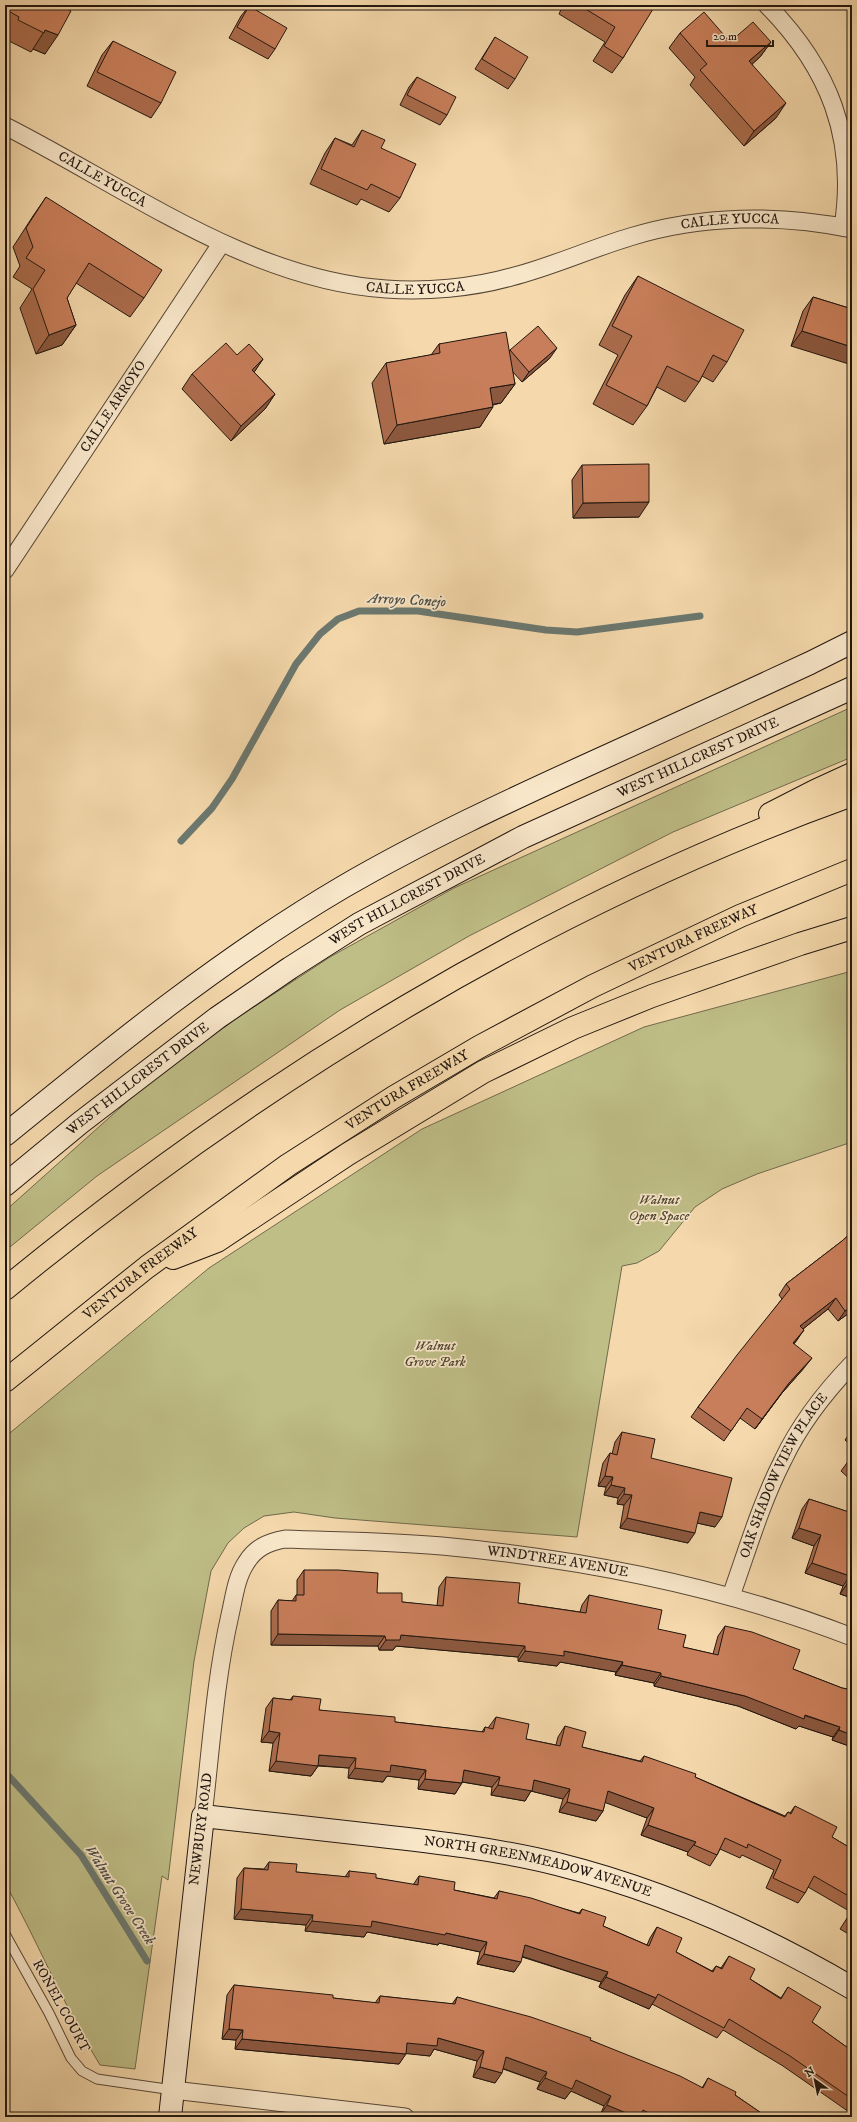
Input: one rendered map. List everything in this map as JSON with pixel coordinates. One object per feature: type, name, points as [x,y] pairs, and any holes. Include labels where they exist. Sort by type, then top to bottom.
[{"type":"highway","points":[[5,1289],[177,1156],[281,1084],[381,1022],[500,954],[584,909],[661,872],[815,791],[852,774]]},
{"type":"highway","points":[[661,872],[852,795]]},
{"type":"highway","name":"VENTURA FREEWAY","points":[[5,1381],[147,1267],[288,1165],[394,1097],[479,1048],[593,986],[740,916],[852,870]]},
{"type":"highway","points":[[147,1267],[217,1241],[348,1154],[483,1072],[573,1028],[666,991],[800,944],[852,928]]},
{"type":"main road","points":[[5,1135],[120,1041],[188,990],[286,922],[343,888],[485,812],[810,664],[852,642]]},
{"type":"main road","name":"WEST HILLCREST DRIVE","points":[[5,1185],[80,1123],[217,1018],[290,968],[359,924],[523,837],[852,688]]},
{"type":"main road","name":"NORTH GREENMEADOW AVENUE","points":[[203,1816],[459,1845],[557,1864],[646,1891],[731,1925],[814,1966],[852,1988]]},
{"type":"main road","name":"NEWBURY ROAD","points":[[170,2117],[203,1816]]},
{"type":"street","points":[[767,5],[788,27],[810,57],[830,92],[842,128],[847,167],[845,210],[847,228]]},
{"type":"street","name":"CALLE YUCCA","points":[[5,126],[222,244],[277,265],[331,281],[386,289],[432,289],[511,277],[630,236],[690,223],[756,218],[847,228]]},
{"type":"street","name":"CALLE ARROYO","points":[[5,570],[222,244]]},
{"type":"street","name":"OAK SHADOW VIEW PLACE","points":[[731,1596],[771,1487],[783,1460],[796,1436],[830,1388],[852,1364]]},
{"type":"street","name":"WINDTREE AVENUE","points":[[257,1549],[271,1541],[285,1538],[441,1546],[553,1559],[629,1573],[731,1596],[814,1622],[852,1637]]},
{"type":"street","name":"NEWBURY ROAD","points":[[203,1816],[222,1650],[237,1582],[246,1563],[257,1549]]},
{"type":"street","points":[[173,2090],[405,2117]]},
{"type":"lane","name":"RONEL COURT","points":[[5,1934],[49,2013],[71,2058],[82,2071],[97,2079],[173,2090]]},
{"type":"green space","points":[[852,707],[852,757],[673,832],[469,936],[340,1010],[97,1176],[5,1251],[5,1211],[139,1091],[234,1020],[330,957],[454,888]]},
{"type":"green space","name":"Walnut Grove Park","points":[[852,971],[852,1142],[757,1174],[722,1189],[695,1207],[659,1251],[637,1263],[622,1266],[577,1537],[335,1518],[294,1512],[264,1516],[244,1528],[228,1543],[211,1571],[194,1661],[168,1880],[162,1876],[135,2069],[100,2065],[87,2043],[5,1883],[5,1437],[209,1268],[422,1129],[644,1027]]},
{"type":"building","points":[[5,5],[60,5],[71,11],[58,35],[45,30],[44,33],[18,20],[19,17],[5,9]]},
{"type":"building","points":[[579,5],[653,5],[653,9],[623,58],[604,46],[615,27]]},
{"type":"building","points":[[249,6],[287,28],[275,49],[237,27]]},
{"type":"building","points":[[704,12],[730,42],[753,22],[771,42],[749,61],[786,103],[754,131],[700,70],[707,64],[680,33]]},
{"type":"building","points":[[495,37],[528,57],[515,79],[482,59]]},
{"type":"building","points":[[113,41],[176,72],[161,103],[97,72]]},
{"type":"building","points":[[417,77],[456,97],[447,115],[407,95]]},
{"type":"building","points":[[362,130],[385,140],[381,148],[416,164],[400,198],[371,184],[367,190],[321,169],[335,138],[354,147]]},
{"type":"building","points":[[46,197],[162,270],[144,298],[89,263],[67,298],[76,325],[49,335],[33,289],[45,270],[26,258],[33,247],[26,228]]},
{"type":"building","points":[[638,276],[744,330],[727,362],[713,355],[699,382],[667,366],[647,406],[606,385],[632,336],[612,326]]},
{"type":"building","points":[[813,297],[852,309],[852,347],[802,331]]},
{"type":"building","points":[[538,326],[557,348],[529,372],[510,350]]},
{"type":"building","points":[[506,332],[515,384],[490,388],[493,407],[397,425],[386,363],[440,353],[439,344]]},
{"type":"building","points":[[226,343],[237,355],[249,344],[263,359],[252,370],[275,394],[241,426],[192,374]]},
{"type":"building","points":[[649,464],[649,502],[583,503],[582,465]]},
{"type":"building","points":[[852,1232],[852,1306],[845,1311],[836,1298],[800,1326],[804,1330],[793,1343],[812,1358],[789,1383],[762,1419],[747,1408],[731,1431],[698,1407],[737,1355],[790,1289],[786,1284]]},
{"type":"building","points":[[622,1432],[655,1439],[651,1458],[732,1478],[722,1517],[700,1512],[695,1533],[627,1518],[632,1495],[624,1494],[625,1488],[611,1485],[613,1477],[605,1476],[610,1453],[617,1455]]},
{"type":"building","points":[[852,1456],[852,1465],[848,1461]]},
{"type":"building","points":[[809,1499],[852,1513],[852,1586],[847,1584],[850,1576],[812,1563],[821,1535],[799,1528]]},
{"type":"building","points":[[304,1570],[338,1570],[378,1573],[377,1593],[402,1593],[402,1602],[443,1606],[446,1577],[520,1583],[518,1603],[586,1613],[589,1595],[662,1610],[658,1629],[686,1635],[683,1647],[718,1655],[725,1626],[752,1632],[800,1650],[793,1669],[842,1688],[852,1690],[852,1735],[839,1730],[840,1727],[805,1715],[804,1719],[745,1696],[661,1676],[661,1673],[622,1665],[623,1662],[564,1651],[564,1656],[525,1651],[525,1646],[401,1635],[400,1640],[386,1640],[385,1636],[278,1634],[278,1600],[296,1601],[296,1595],[304,1595]]},
{"type":"building","points":[[293,1696],[321,1699],[319,1710],[395,1717],[395,1722],[484,1732],[485,1727],[493,1729],[496,1717],[529,1724],[526,1739],[560,1746],[565,1726],[586,1732],[582,1747],[642,1762],[644,1756],[696,1774],[695,1777],[785,1817],[788,1812],[791,1814],[795,1806],[837,1827],[832,1837],[852,1849],[852,1898],[814,1876],[805,1893],[773,1878],[781,1860],[748,1844],[747,1848],[725,1838],[717,1855],[694,1845],[696,1842],[648,1825],[654,1808],[608,1791],[603,1811],[567,1802],[570,1789],[534,1780],[532,1791],[498,1785],[500,1777],[464,1770],[462,1783],[425,1779],[426,1770],[391,1765],[390,1772],[355,1768],[356,1758],[319,1755],[318,1766],[276,1761],[280,1733],[269,1731],[273,1698],[292,1700]]},
{"type":"building","points":[[269,1862],[297,1864],[296,1872],[349,1877],[349,1871],[376,1874],[376,1878],[418,1885],[419,1876],[455,1882],[454,1890],[497,1899],[499,1891],[531,1898],[580,1914],[582,1909],[606,1917],[603,1926],[649,1946],[657,1927],[682,1938],[676,1952],[713,1972],[716,1966],[722,1969],[729,1956],[755,1969],[750,1979],[781,1999],[788,1987],[821,2007],[812,2022],[848,2048],[852,2042],[852,2099],[790,2056],[729,2019],[724,2028],[658,1994],[656,1998],[606,1977],[608,1972],[525,1945],[521,1962],[484,1954],[487,1942],[446,1933],[445,1935],[372,1921],[371,1927],[312,1921],[313,1915],[241,1909],[244,1868],[268,1870]]},
{"type":"building","points":[[852,1911],[852,1922],[847,1919]]},
{"type":"building","points":[[234,1985],[333,1995],[333,1998],[379,2003],[380,1996],[455,2004],[457,1997],[531,2017],[591,2038],[590,2040],[680,2076],[703,2088],[708,2078],[736,2092],[735,2095],[767,2117],[656,2117],[643,2110],[640,2117],[636,2117],[607,2105],[611,2096],[576,2080],[572,2089],[545,2078],[547,2072],[506,2057],[502,2073],[480,2067],[484,2051],[438,2038],[437,2046],[407,2043],[406,2054],[242,2039],[243,2030],[229,2029]]},
{"type":"waterway","name":"Arroyo Conejo","points":[[181,841],[212,808],[232,779],[296,664],[320,634],[338,619],[359,611],[418,611],[546,630],[577,632],[700,616]]},
{"type":"waterway","name":"Walnut Grove Creek","points":[[5,1772],[81,1855],[147,1961]]},
{"type":"park label","name":"Walnut Open Space","points":[[659,1208]]}]
